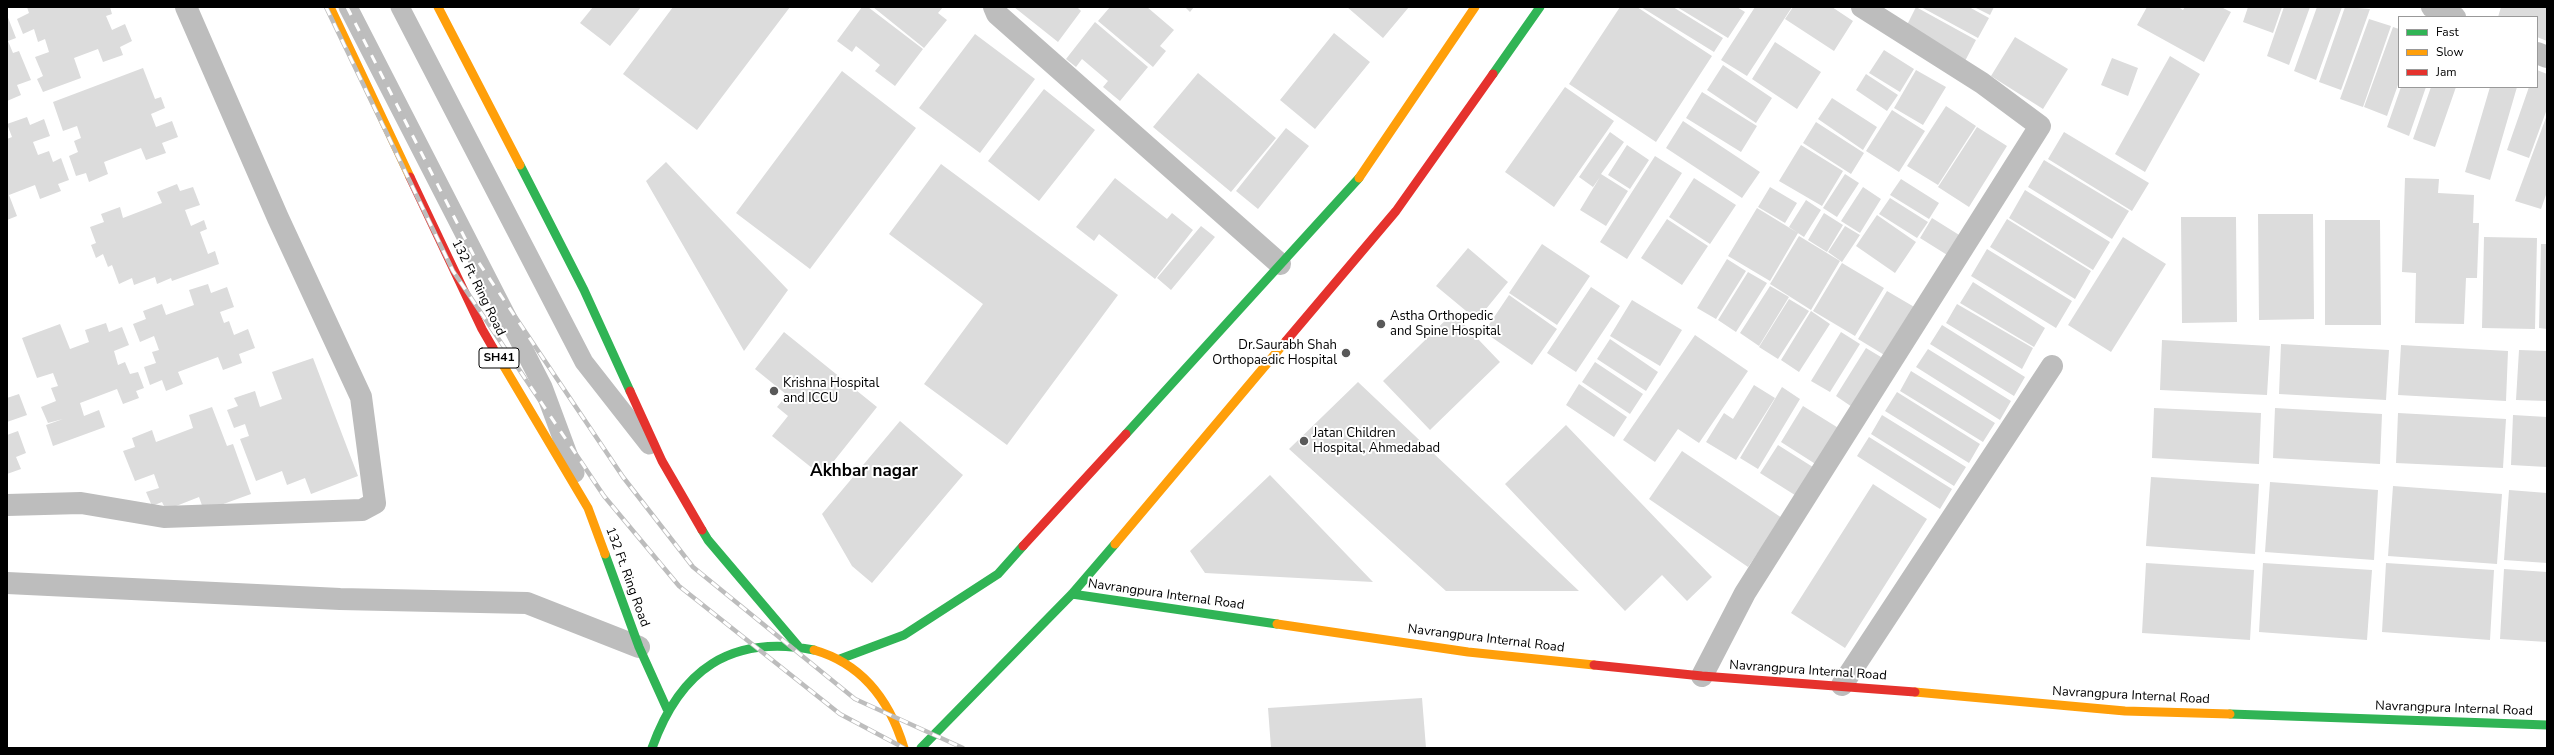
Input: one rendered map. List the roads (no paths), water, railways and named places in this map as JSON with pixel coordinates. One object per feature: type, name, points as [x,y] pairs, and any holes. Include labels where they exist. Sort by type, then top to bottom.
[{"type":"main road","name":"132 Ft. Ring Road","points":[[330,7],[482,329],[588,508],[639,647],[667,709]]},
{"type":"main road","points":[[438,7],[584,290],[662,461],[708,540],[798,646]]},
{"type":"main road","points":[[840,659],[904,635],[998,574],[1357,180],[1475,7]]},
{"type":"main road","points":[[921,748],[1072,594],[1396,211],[1540,7]]},
{"type":"main road","name":"Navrangpura Internal Road","points":[[1072,594],[1468,652],[1702,676],[1842,685],[2125,711],[2547,725]]},
{"type":"main road","points":[[652,748],[667,709],[691,678],[723,657],[760,646],[798,646],[840,659],[873,686],[897,721],[904,748]]},
{"type":"street","points":[[7,505],[81,503],[164,517],[362,510],[375,503],[361,397],[278,218],[186,7]]},
{"type":"street","points":[[994,7],[997,14],[1280,264]]},
{"type":"street","points":[[1702,676],[1745,592],[2040,126],[1982,82],[1862,7]]},
{"type":"street","points":[[2432,7],[2453,16]]},
{"type":"street","points":[[1842,685],[2052,366]]},
{"type":"street","points":[[7,583],[340,599],[527,603],[639,647]]},
{"type":"lane","points":[[348,7],[543,387],[588,508]]},
{"type":"lane","points":[[400,7],[584,362],[662,461]]},
{"type":"railway","points":[[326,7],[453,271],[604,496],[679,586],[840,714],[904,748]]},
{"type":"railway","points":[[347,7],[473,254],[623,477],[693,567],[855,699],[963,748]]},
{"type":"place","name":"Astha Orthopedic and Spine Hospital","points":[[1381,324]]},
{"type":"place","name":"Dr.Saurabh Shah Orthopaedic Hospital","points":[[1346,353]]},
{"type":"place","name":"Krishna Hospital and ICCU","points":[[774,391]]},
{"type":"place","name":"Jatan Children Hospital, Ahmedabad","points":[[1304,441]]},
{"type":"district","name":"Akhbar nagar","points":[[864,472]]}]
